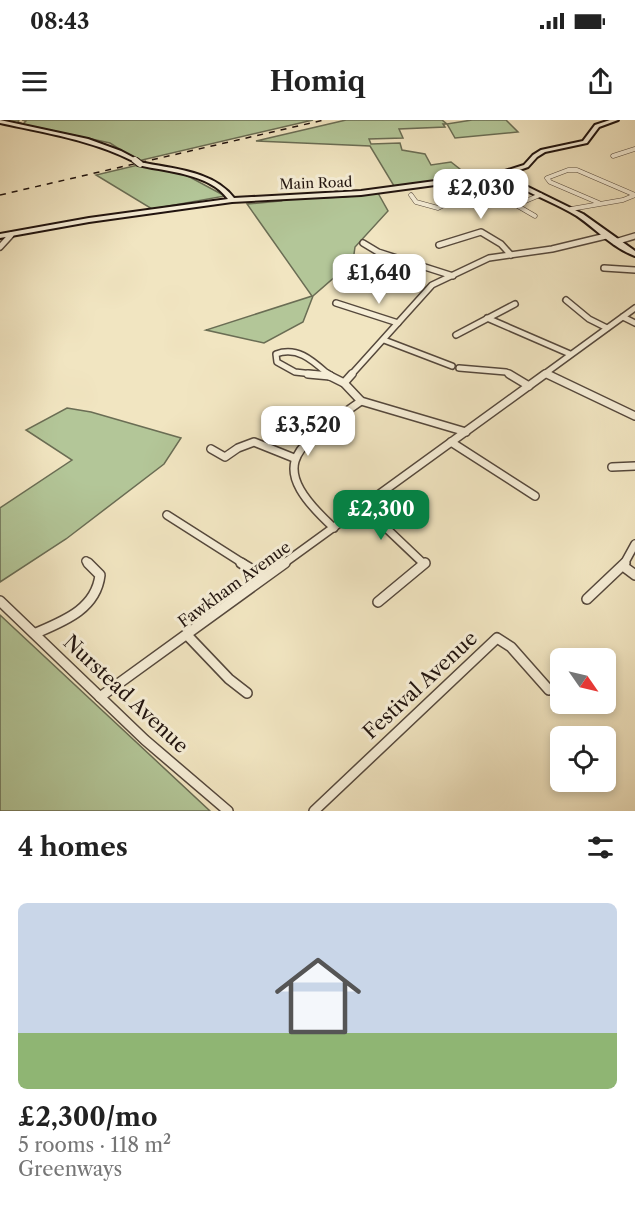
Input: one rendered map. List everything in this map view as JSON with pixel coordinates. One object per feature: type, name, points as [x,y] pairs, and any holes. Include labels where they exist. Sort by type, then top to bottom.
[{"type":"main road","points":[[0,120],[117,149],[138,162],[200,179],[224,190],[232,200]]},
{"type":"main road","name":"Main Road","points":[[0,236],[88,220],[232,200],[361,193],[503,174],[526,166],[543,151],[585,142],[597,126],[615,120]]},
{"type":"main road","points":[[503,174],[571,209],[615,243],[635,254]]},
{"type":"street","points":[[613,156],[635,149]]},
{"type":"street","points":[[599,203],[546,180],[568,170],[577,170],[634,197]]},
{"type":"street","points":[[473,202],[479,195],[491,190],[494,183]]},
{"type":"street","points":[[411,195],[416,202],[438,208],[452,201],[516,205],[540,195]]},
{"type":"street","points":[[571,209],[634,197]]},
{"type":"street","points":[[516,205],[534,216]]},
{"type":"street","points":[[439,245],[481,232],[501,244],[511,255]]},
{"type":"street","points":[[0,247],[12,235]]},
{"type":"street","points":[[344,383],[427,290],[489,258],[606,236]]},
{"type":"street","points":[[615,243],[635,236]]},
{"type":"street","points":[[363,243],[378,252],[453,276]]},
{"type":"street","points":[[604,268],[613,271],[631,268],[635,270]]},
{"type":"street","points":[[566,300],[589,319],[607,328]]},
{"type":"street","points":[[336,303],[398,324]]},
{"type":"street","points":[[456,335],[515,304]]},
{"type":"street","name":"Fawkham Avenue","points":[[100,697],[635,308]]},
{"type":"street","points":[[623,317],[635,323]]},
{"type":"street","points":[[487,318],[518,336],[537,340],[570,354]]},
{"type":"street","points":[[384,340],[456,367],[506,372],[529,386]]},
{"type":"street","points":[[330,376],[284,369],[277,362],[276,354],[290,350],[300,353],[330,376],[344,383],[361,401],[466,432]]},
{"type":"street","points":[[547,374],[635,416]]},
{"type":"street","points":[[334,528],[311,507],[298,488],[292,468],[294,458],[307,441],[361,401]]},
{"type":"street","points":[[211,449],[228,459],[243,442],[250,441],[281,455],[294,458]]},
{"type":"street","points":[[451,442],[535,496]]},
{"type":"street","points":[[612,467],[635,466]]},
{"type":"street","points":[[364,507],[425,562],[378,602]]},
{"type":"street","points":[[167,515],[264,577]]},
{"type":"street","points":[[588,599],[623,566],[635,544]]},
{"type":"street","points":[[36,633],[64,621],[93,599],[100,586],[100,576],[86,561]]},
{"type":"street","points":[[623,566],[635,575]]},
{"type":"street","name":"Nurstead Avenue","points":[[0,601],[36,633],[145,740],[228,811]]},
{"type":"street","points":[[187,635],[229,679],[247,693]]},
{"type":"street","name":"Festival Avenue","points":[[314,811],[497,638],[511,647],[549,690]]},
{"type":"green space","points":[[3,120],[19,120],[18,122],[23,124],[26,121],[22,120],[313,120],[138,161],[110,143]]},
{"type":"green space","points":[[346,120],[442,120],[447,124],[443,124],[445,127],[399,129],[403,138],[369,139],[371,144],[400,143],[402,150],[425,154],[431,165],[451,162],[470,177],[394,186],[370,146],[256,141]]},
{"type":"green space","points":[[472,120],[506,120],[518,132],[455,138],[447,124]]},
{"type":"green space","points":[[138,165],[186,175],[225,196],[152,209],[96,175]]},
{"type":"green space","points":[[378,193],[388,211],[355,247],[353,261],[313,296],[303,322],[264,343],[206,330],[312,296],[247,204],[281,201],[279,199],[344,197]]},
{"type":"green space","points":[[67,408],[91,412],[181,438],[164,464],[66,539],[0,582],[0,508],[72,460],[26,430]]},
{"type":"green space","points":[[0,615],[210,811],[0,811]]},
{"type":"railway","points":[[0,195],[324,120]]}]
